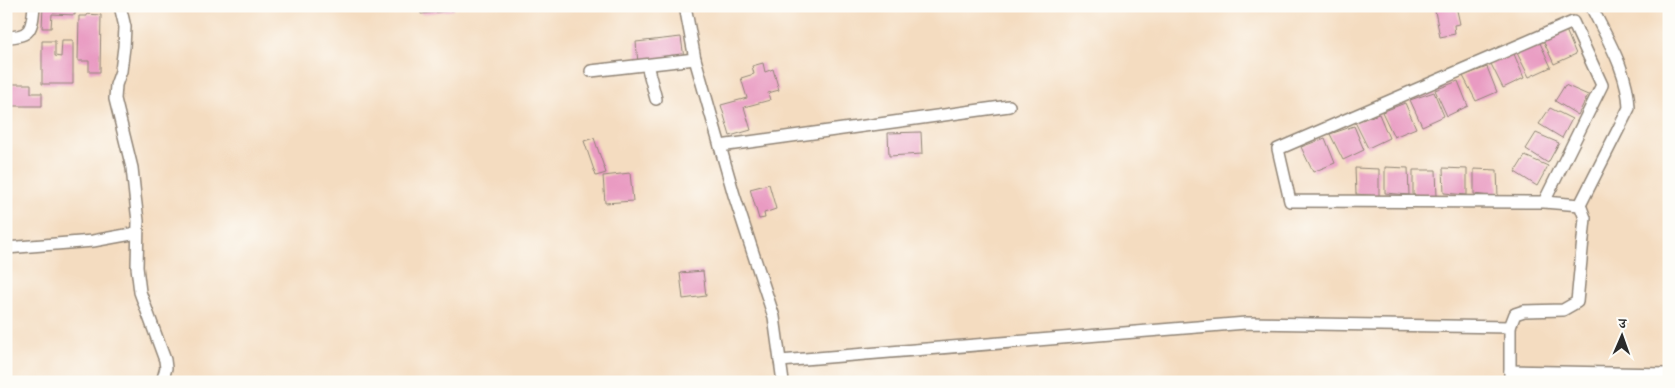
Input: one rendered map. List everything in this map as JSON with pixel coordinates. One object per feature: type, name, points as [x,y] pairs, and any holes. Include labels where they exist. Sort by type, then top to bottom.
[{"type":"street","points":[[6,37],[18,37],[26,34],[31,28],[34,6]]},
{"type":"street","points":[[120,6],[125,27],[121,71],[116,85],[116,99],[132,168],[138,221],[137,267],[140,292],[165,360],[166,368],[162,382]]},
{"type":"street","points":[[685,6],[695,59],[734,195],[774,317],[782,382]]},
{"type":"street","points":[[1591,6],[1622,69],[1629,91],[1630,108],[1580,205],[1585,218],[1577,302],[1563,310],[1524,311],[1515,314],[1510,327],[1510,376],[1594,377],[1666,374]]},
{"type":"street","points":[[1544,202],[1602,85],[1573,22],[1278,149],[1290,201],[1544,202],[1580,205]]},
{"type":"street","points":[[590,71],[695,59]]},
{"type":"street","points":[[647,65],[656,99]]},
{"type":"street","points":[[720,146],[1009,106]]},
{"type":"street","points":[[6,248],[84,242],[137,233]]},
{"type":"street","points":[[780,361],[1246,323],[1510,327]]},
{"type":"building","points":[[43,6],[75,6],[75,15],[52,14],[51,28],[42,28]]},
{"type":"building","points":[[420,6],[454,6],[454,10],[421,14]]},
{"type":"building","points":[[1434,6],[1456,6],[1460,24],[1454,25],[1455,34],[1440,37]]},
{"type":"building","points":[[87,14],[101,15],[100,72],[89,72],[89,61],[78,61],[79,16],[87,16]]},
{"type":"building","points":[[1566,30],[1576,54],[1554,64],[1542,38]]},
{"type":"building","points":[[681,37],[684,58],[638,63],[636,42]]},
{"type":"building","points":[[62,40],[73,40],[73,84],[42,84],[42,41],[55,41],[55,56],[61,57]]},
{"type":"building","points":[[1540,43],[1551,67],[1529,77],[1516,51]]},
{"type":"building","points":[[1514,54],[1524,78],[1503,88],[1490,62]]},
{"type":"building","points":[[763,63],[765,72],[773,69],[779,90],[768,93],[770,100],[744,107],[751,130],[730,136],[721,105],[747,98],[741,78],[754,74],[752,66]]},
{"type":"building","points":[[1487,67],[1497,92],[1476,101],[1463,76]]},
{"type":"building","points":[[1458,81],[1468,106],[1447,116],[1435,90]]},
{"type":"building","points":[[6,84],[31,84],[31,93],[42,93],[42,106],[6,106]]},
{"type":"building","points":[[1565,85],[1588,95],[1578,115],[1555,101]]},
{"type":"building","points":[[1434,92],[1444,116],[1422,126],[1410,100]]},
{"type":"building","points":[[1405,103],[1416,128],[1394,137],[1382,112]]},
{"type":"building","points":[[1550,108],[1572,119],[1562,138],[1539,124]]},
{"type":"building","points":[[1379,114],[1389,138],[1368,148],[1355,122]]},
{"type":"building","points":[[1354,126],[1364,150],[1343,160],[1330,134]]},
{"type":"building","points":[[921,132],[922,154],[889,156],[888,133]]},
{"type":"building","points":[[1536,133],[1559,143],[1548,163],[1526,149]]},
{"type":"building","points":[[594,138],[606,173],[596,176],[584,141]]},
{"type":"building","points":[[1325,138],[1335,163],[1313,172],[1301,147]]},
{"type":"building","points":[[1525,156],[1548,166],[1537,186],[1515,172]]},
{"type":"building","points":[[1385,167],[1408,168],[1409,195],[1385,193]]},
{"type":"building","points":[[1355,168],[1379,169],[1379,196],[1356,194]]},
{"type":"building","points":[[1443,168],[1467,169],[1467,195],[1444,193]]},
{"type":"building","points":[[1474,169],[1497,170],[1498,197],[1474,194]]},
{"type":"building","points":[[1413,170],[1436,170],[1437,197],[1413,195]]},
{"type":"building","points":[[630,173],[633,201],[605,203],[603,176]]},
{"type":"building","points":[[769,184],[776,209],[764,213],[765,218],[759,219],[750,189]]},
{"type":"building","points":[[703,271],[706,296],[683,299],[680,273]]}]
